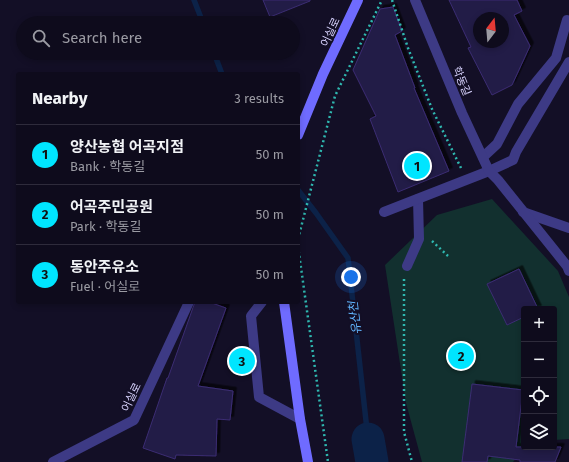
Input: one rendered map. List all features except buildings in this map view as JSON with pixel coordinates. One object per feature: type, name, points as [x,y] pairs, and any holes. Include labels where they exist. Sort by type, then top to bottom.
[{"type":"main road","name":"어실로","points":[[300,130],[323,74],[358,0]]},
{"type":"main road","points":[[284,304],[300,419],[308,462]]},
{"type":"street","name":"학동길","points":[[415,0],[462,112],[489,171],[524,212],[567,266],[569,271]]},
{"type":"street","points":[[483,157],[497,144],[518,104],[556,58],[567,20]]},
{"type":"street","points":[[384,212],[489,171],[513,160],[516,152],[569,62]]},
{"type":"street","points":[[407,266],[419,239],[418,199]]},
{"type":"street","points":[[524,212],[569,228]]},
{"type":"street","name":"어실로","points":[[53,462],[134,420],[188,304]]},
{"type":"street","points":[[260,304],[251,316],[260,397],[300,419]]},
{"type":"path","points":[[300,231],[335,96],[382,0]]},
{"type":"path","points":[[392,0],[408,48],[432,109],[462,169]]},
{"type":"path","points":[[300,260],[328,462]]},
{"type":"path","points":[[407,266],[404,272],[404,432],[412,462]]},
{"type":"green space","points":[[492,199],[558,271],[569,297],[569,439],[557,440],[557,306],[521,306],[521,450],[523,450],[513,462],[422,462],[406,403],[385,265],[437,215]]},
{"type":"waterway","name":"유산천","points":[[194,0],[200,16]]},
{"type":"waterway","name":"유산천","points":[[217,60],[221,72]]},
{"type":"waterway","name":"유산천","points":[[300,193],[348,258],[368,439]]},
{"type":"waterway","name":"유산천","points":[[368,439],[372,462]]},
{"type":"place","name":"양산농협 어곡지점","points":[[417,166]]},
{"type":"place","name":"어곡주민공원","points":[[461,356]]},
{"type":"place","name":"동안주유소","points":[[242,361]]}]
